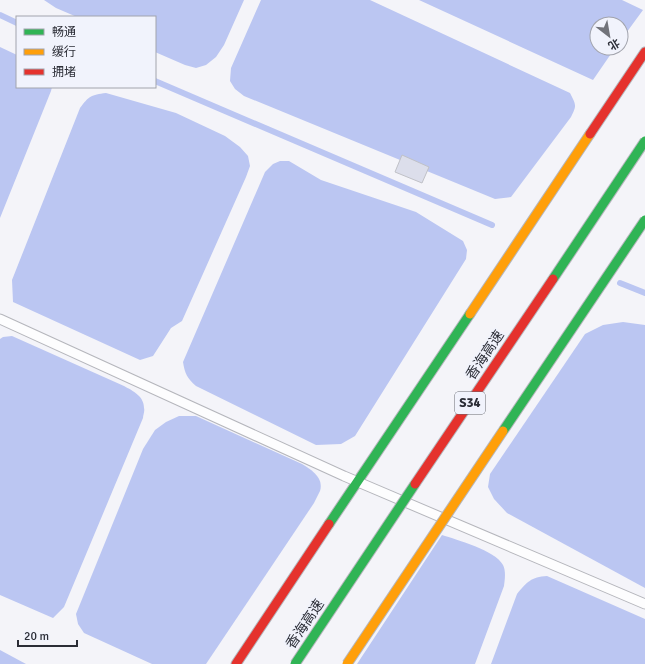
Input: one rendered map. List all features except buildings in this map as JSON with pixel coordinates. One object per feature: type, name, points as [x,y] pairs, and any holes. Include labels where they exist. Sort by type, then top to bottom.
[{"type":"main road","points":[[236,664],[645,52]]},
{"type":"main road","name":"香海高速","points":[[295,664],[645,141]]},
{"type":"main road","points":[[347,664],[645,220]]},
{"type":"lane","points":[[0,319],[359,482],[645,604]]},
{"type":"water","points":[[44,0],[244,0],[224,45],[216,57],[206,65],[196,68],[156,52],[156,16],[75,16],[56,8]]},
{"type":"water","points":[[261,0],[370,0],[570,93],[575,103],[574,110],[571,117],[511,197],[495,199],[244,96],[235,89],[230,81],[231,68]]},
{"type":"water","points":[[419,0],[622,0],[643,10],[629,29],[629,16],[589,16],[589,56],[610,56],[593,80]]},
{"type":"water","points":[[0,47],[16,55],[16,88],[52,88],[0,218]]},
{"type":"water","points":[[106,93],[176,113],[225,136],[240,147],[248,156],[250,166],[182,321],[171,328],[153,356],[140,360],[13,302],[12,280],[80,108],[91,97],[97,94]]},
{"type":"water","points":[[280,161],[289,161],[321,180],[416,212],[463,241],[467,250],[466,259],[355,436],[341,444],[316,445],[196,386],[187,376],[183,362],[265,172],[273,164]]},
{"type":"water","points":[[623,322],[645,325],[645,588],[507,513],[494,499],[488,487],[490,474],[585,334],[603,325]]},
{"type":"water","points":[[12,336],[124,386],[137,394],[144,404],[143,418],[64,607],[53,618],[0,595],[0,339],[3,337]]},
{"type":"water","points":[[179,416],[196,416],[302,464],[310,469],[319,478],[321,486],[314,503],[206,664],[152,664],[84,633],[78,624],[76,614],[143,449],[155,430],[166,422]]},
{"type":"water","points":[[442,535],[484,550],[499,560],[504,567],[504,586],[475,664],[357,664]]},
{"type":"water","points":[[547,576],[645,619],[645,664],[491,664],[517,594],[533,579]]},
{"type":"water","points":[[0,650],[26,664],[0,664]]},
{"type":"waterway","points":[[0,15],[16,23]]},
{"type":"waterway","points":[[156,81],[492,225]]},
{"type":"waterway","points":[[620,283],[645,293]]},
{"type":"traffic: fast","points":[[553,279],[645,141]]},
{"type":"traffic: fast","points":[[503,431],[645,220]]},
{"type":"traffic: fast","points":[[329,524],[470,314]]},
{"type":"traffic: fast","points":[[295,664],[415,484]]},
{"type":"traffic: slow","points":[[470,314],[590,134]]},
{"type":"traffic: slow","points":[[347,664],[503,431]]},
{"type":"traffic: jam","points":[[590,134],[645,52]]},
{"type":"traffic: jam","points":[[415,484],[553,279]]},
{"type":"traffic: jam","points":[[236,664],[329,524]]}]
